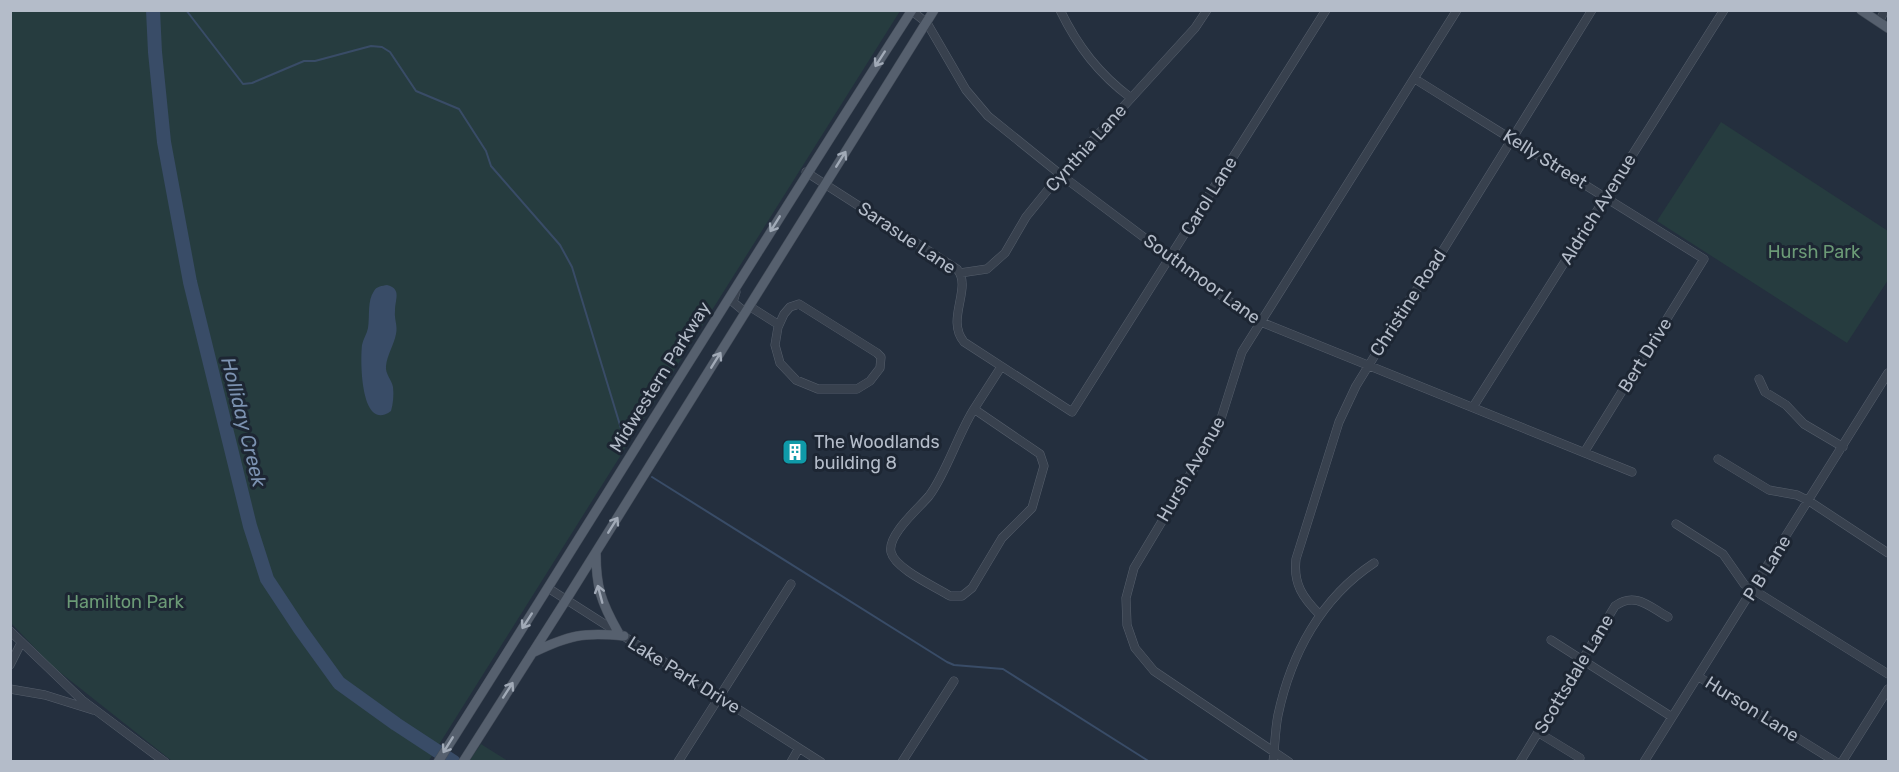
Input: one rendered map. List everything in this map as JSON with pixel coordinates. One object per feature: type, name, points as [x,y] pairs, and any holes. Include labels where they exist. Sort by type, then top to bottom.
[{"type":"main road","points":[[463,762],[934,10]]},
{"type":"main road","points":[[1861,10],[1888,28]]},
{"type":"main road","name":"Midwestern Parkway","points":[[438,762],[807,172],[912,11]]},
{"type":"main road","points":[[596,552],[596,580],[604,608],[621,634]]},
{"type":"main road","points":[[532,653],[561,639],[592,633],[621,634]]},
{"type":"street","points":[[1060,10],[1087,58],[1109,81],[1131,98]]},
{"type":"street","name":"Cynthia Lane","points":[[960,273],[987,269],[1005,253],[1036,204],[1195,28],[1207,10]]},
{"type":"street","name":"Carol Lane","points":[[1072,412],[1326,10]]},
{"type":"street","name":"Hursh Avenue","points":[[1289,762],[1162,676],[1142,659],[1135,648],[1127,625],[1126,598],[1134,568],[1218,428],[1227,406],[1238,362],[1457,10]]},
{"type":"street","name":"Christine Road","points":[[1320,615],[1306,601],[1297,584],[1296,559],[1339,422],[1368,366],[1409,300],[1427,276],[1592,10]]},
{"type":"street","name":"Aldrich Avenue","points":[[1473,407],[1724,10]]},
{"type":"street","points":[[1879,22],[1885,10]]},
{"type":"street","name":"Southmoor Lane","points":[[912,11],[927,23],[966,90],[988,116],[1061,175],[1261,322],[1632,472]]},
{"type":"street","name":"Kelly Street","points":[[1415,79],[1704,258]]},
{"type":"street","name":"Sarasue Lane","points":[[807,172],[950,264],[960,273],[962,285],[957,322],[960,337],[973,349],[1072,412]]},
{"type":"street","name":"Bert Drive","points":[[1585,452],[1704,258]]},
{"type":"street","points":[[753,259],[734,295],[733,302],[778,325]]},
{"type":"street","points":[[804,306],[877,353],[881,357],[880,368],[865,386],[857,389],[818,389],[806,386],[796,380],[780,363],[775,345],[778,325],[790,307],[804,306]]},
{"type":"street","points":[[974,409],[1040,454],[1044,466],[1032,508],[1002,538],[972,588],[962,596],[950,596],[910,573],[893,557],[891,547],[902,526],[933,491],[963,426],[1001,367]]},
{"type":"street","name":"P B Lane","points":[[1644,762],[1888,374]]},
{"type":"street","points":[[1759,379],[1765,392],[1786,405],[1804,424],[1843,447]]},
{"type":"street","points":[[1718,459],[1769,490],[1797,495],[1809,501],[1888,553]]},
{"type":"street","points":[[1676,524],[1723,554],[1738,578],[1753,590],[1888,674]]},
{"type":"street","points":[[1273,762],[1277,718],[1286,682],[1301,648],[1320,615],[1342,588],[1374,563]]},
{"type":"street","points":[[678,762],[791,584]]},
{"type":"street","name":"Lake Park Drive","points":[[548,588],[820,762]]},
{"type":"street","name":"Scottsdale Lane","points":[[1520,762],[1615,606],[1620,602],[1634,599],[1668,617]]},
{"type":"street","points":[[10,632],[62,682],[165,762]]},
{"type":"street","points":[[1551,640],[1672,717]]},
{"type":"street","points":[[10,665],[21,643]]},
{"type":"street","name":"Hurson Lane","points":[[1699,676],[1836,762]]},
{"type":"street","points":[[902,762],[954,681]]},
{"type":"street","points":[[10,689],[45,695],[100,713]]},
{"type":"street","points":[[1842,762],[1888,689]]},
{"type":"street","points":[[1539,733],[1580,758]]},
{"type":"street","points":[[791,762],[799,748]]},
{"type":"green space","name":"Hamilton Park","points":[[10,11],[900,11],[428,762],[375,762],[372,760],[172,761],[52,666],[11,623]]},
{"type":"green space","name":"Hursh Park","points":[[1721,122],[1888,231],[1888,280],[1847,343],[1657,221]]},
{"type":"green space","points":[[481,744],[484,746],[508,761],[469,761]]},
{"type":"water","points":[[387,285],[396,292],[396,331],[386,366],[393,387],[393,396],[391,411],[381,415],[374,412],[364,393],[361,354],[368,328],[372,295],[380,286]]},
{"type":"waterway","name":"Holliday Creek","points":[[153,10],[164,142],[190,282],[250,526],[267,579],[339,683],[454,762]]},
{"type":"waterway","points":[[186,10],[243,84],[252,83],[304,61],[315,61],[371,46],[382,47],[390,52],[416,91],[459,109],[486,151],[491,166],[560,245],[572,267],[623,435]]},
{"type":"waterway","points":[[652,477],[947,662],[954,665],[1003,669],[1150,762]]},
{"type":"place","name":"The Woodlands building 8","points":[[795,452]]}]
